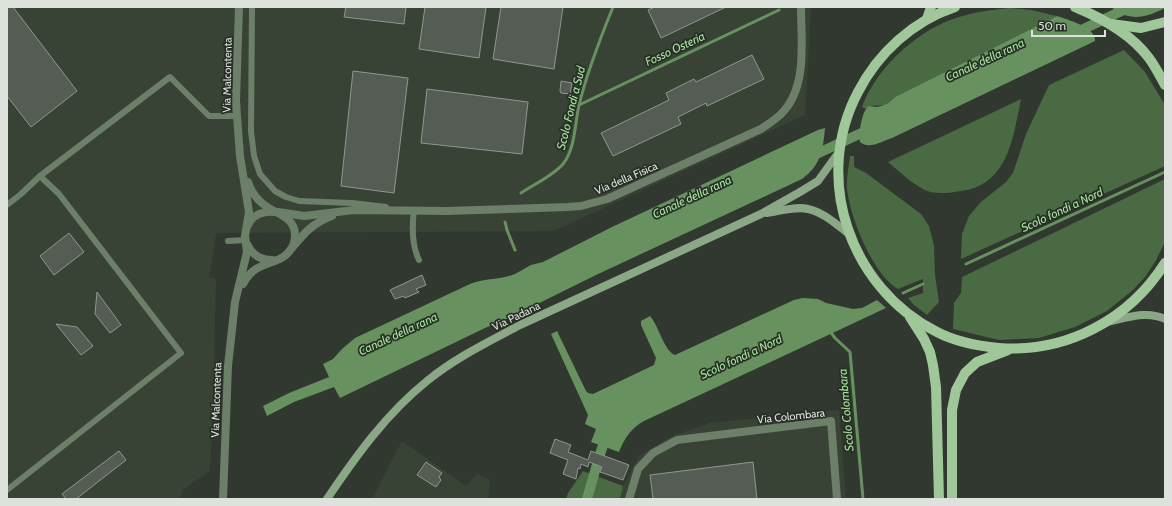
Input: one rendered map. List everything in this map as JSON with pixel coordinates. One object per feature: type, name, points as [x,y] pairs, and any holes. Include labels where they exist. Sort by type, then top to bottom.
[{"type":"main road","points":[[927,19],[931,7]]},
{"type":"main road","points":[[955,7],[927,19],[897,41],[876,63],[862,83],[854,99],[842,134],[838,169],[840,196],[844,218],[857,252],[878,285],[907,312],[928,327],[953,339],[987,347],[1039,347],[1077,337],[1106,322],[1134,301],[1153,280],[1165,263]]},
{"type":"main road","points":[[1075,7],[1109,24],[1132,42],[1149,58],[1165,85]]},
{"type":"main road","points":[[1109,24],[1141,28],[1165,22]]},
{"type":"main road","name":"Via Padana","points":[[327,499],[360,452],[392,414],[427,381],[456,361],[485,343],[520,326],[761,214],[818,181],[839,152]]},
{"type":"main road","name":"Via Padana","points":[[761,214],[808,208],[824,216],[849,234]]},
{"type":"main road","points":[[907,312],[924,339],[930,352],[933,365],[936,387],[939,499]]},
{"type":"main road","points":[[1106,322],[1145,314],[1159,316],[1165,319]]},
{"type":"main road","points":[[952,499],[952,410],[956,390],[965,373],[977,362],[1011,348]]},
{"type":"street","name":"Via Malcontenta","points":[[223,499],[228,366],[236,302],[246,259],[249,212],[242,166],[237,116],[239,7]]},
{"type":"street","name":"Via della Fisica","points":[[276,212],[304,216],[354,210],[446,211],[568,207],[594,203],[620,194],[761,129],[782,113],[790,104],[799,82],[801,69],[801,7]]},
{"type":"street","name":"Via Malcontenta","points":[[236,302],[248,275],[259,266],[277,260],[292,249],[295,236],[293,227],[287,218],[265,206],[253,194],[242,166]]},
{"type":"street","name":"Via della Fisica","points":[[292,249],[302,235],[315,224],[332,216],[354,210]]},
{"type":"street","points":[[247,228],[250,221],[258,214],[269,211],[276,212]]},
{"type":"street","points":[[246,242],[252,253],[259,258],[277,260]]},
{"type":"street","name":"Via Colombara","points":[[628,499],[638,469],[653,453],[676,440],[831,422],[837,499]]},
{"type":"lane","points":[[252,7],[252,131],[256,165],[264,180],[281,195],[299,201],[352,203],[411,210],[415,252],[419,260]]},
{"type":"lane","points":[[7,205],[40,176],[170,77],[209,116],[237,116]]},
{"type":"lane","points":[[7,490],[181,353],[59,194],[40,176]]},
{"type":"lane","points":[[228,241],[246,242]]},
{"type":"shaded area","points":[[7,7],[811,7],[805,115],[554,231],[216,233],[209,278],[216,279],[210,471],[183,490],[180,499],[7,499]]},
{"type":"shaded area","points":[[1010,8],[1031,10],[1057,16],[895,97],[886,105],[869,106],[866,109],[862,107],[867,95],[882,72],[901,52],[922,35],[942,23],[961,16],[990,10]]},
{"type":"shaded area","points":[[1124,50],[1145,72],[1165,105],[1165,166],[961,259],[962,234],[969,216],[981,202],[1006,182],[1013,173],[1026,134],[1049,85]]},
{"type":"shaded area","points":[[1021,99],[1015,129],[1006,157],[999,170],[989,180],[977,187],[949,193],[930,192],[913,183],[888,162]]},
{"type":"shaded area","points":[[850,156],[854,156],[854,167],[866,173],[921,214],[929,226],[934,246],[935,275],[939,302],[927,315],[914,305],[908,298],[923,293],[923,279],[898,289],[889,282],[880,271],[864,244],[853,214],[847,189]]},
{"type":"shaded area","points":[[1165,179],[1165,242],[1155,262],[1145,277],[1133,290],[1107,311],[1075,327],[1039,338],[999,340],[953,329],[954,303],[961,293],[962,277]]},
{"type":"shaded area","points":[[839,410],[846,499],[620,499],[623,486],[639,456],[670,437],[709,423]]},
{"type":"shaded area","points":[[402,441],[466,486],[477,474],[490,480],[488,499],[372,499]]},
{"type":"shaded area","points":[[583,471],[623,486],[620,499],[566,499],[568,493]]},
{"type":"water","points":[[1111,7],[1165,8],[1144,16],[1131,17],[1118,12]]},
{"type":"water","points":[[1057,16],[1086,28],[1094,36],[1095,41],[892,138],[871,145],[860,142],[860,129],[864,112],[869,106],[876,107],[889,103],[895,97]]},
{"type":"water","points":[[825,128],[822,150],[817,163],[802,179],[596,275],[340,398],[334,387],[294,402],[267,416],[263,406],[289,393],[329,377],[323,364],[333,359],[355,338],[470,284],[509,276],[531,265],[543,262],[612,227]]},
{"type":"water","points":[[803,298],[818,299],[826,303],[853,309],[862,308],[877,300],[886,308],[644,421],[628,434],[619,452],[591,442],[596,429],[585,424],[588,415],[551,334],[557,331],[586,391],[593,394],[654,365],[656,358],[641,325],[641,321],[650,316],[668,349],[675,355],[794,300]]},
{"type":"building","points":[[7,7],[13,7],[77,91],[31,127],[7,96]]},
{"type":"building","points":[[346,7],[406,7],[404,24],[344,17]]},
{"type":"building","points":[[425,7],[486,7],[479,58],[419,49]]},
{"type":"building","points":[[501,7],[563,7],[554,69],[493,59]]},
{"type":"building","points":[[655,7],[726,7],[661,38],[648,10]]},
{"type":"building","points":[[752,55],[764,79],[707,106],[706,103],[678,117],[681,124],[613,156],[601,133],[669,100],[666,93],[694,79],[696,82]]},
{"type":"building","points":[[353,71],[408,78],[394,193],[341,186]]},
{"type":"building","points":[[561,81],[572,83],[570,94],[561,93]]},
{"type":"building","points":[[427,89],[528,102],[522,154],[421,143]]},
{"type":"building","points":[[69,233],[84,252],[54,275],[40,256]]},
{"type":"building","points":[[422,275],[426,285],[416,289],[419,292],[405,298],[404,296],[395,299],[390,290]]},
{"type":"building","points":[[97,292],[121,325],[110,333],[95,314]]},
{"type":"building","points":[[56,324],[77,327],[93,346],[81,355]]},
{"type":"building","points":[[555,439],[571,445],[568,452],[588,460],[591,451],[629,465],[623,480],[600,472],[602,467],[589,462],[588,467],[581,464],[580,469],[578,468],[576,479],[563,474],[568,460],[550,453]]},
{"type":"building","points":[[119,451],[126,460],[76,499],[66,499],[62,494]]},
{"type":"building","points":[[426,462],[442,473],[439,477],[441,480],[436,487],[417,475]]},
{"type":"building","points":[[753,462],[757,499],[653,499],[650,475]]},
{"type":"waterway","name":"Scolo Fondi a Sud","points":[[521,193],[554,172],[567,158],[574,136],[579,105],[586,80],[613,7]]},
{"type":"waterway","name":"Canale della rana","points":[[1073,34],[1130,7]]},
{"type":"waterway","name":"Fosso Osteria","points":[[579,105],[779,10]]},
{"type":"waterway","name":"Canale della rana","points":[[810,157],[870,129]]},
{"type":"waterway","name":"Scolo fondi a Nord","points":[[966,264],[1165,172]]},
{"type":"waterway","name":"Scolo Fondi a Sud","points":[[505,222],[515,250]]},
{"type":"waterway","name":"Scolo fondi a Nord","points":[[903,293],[923,284]]},
{"type":"waterway","name":"Scolo Colombara","points":[[829,330],[850,352],[863,499]]},
{"type":"waterway","points":[[587,499],[607,434]]}]
